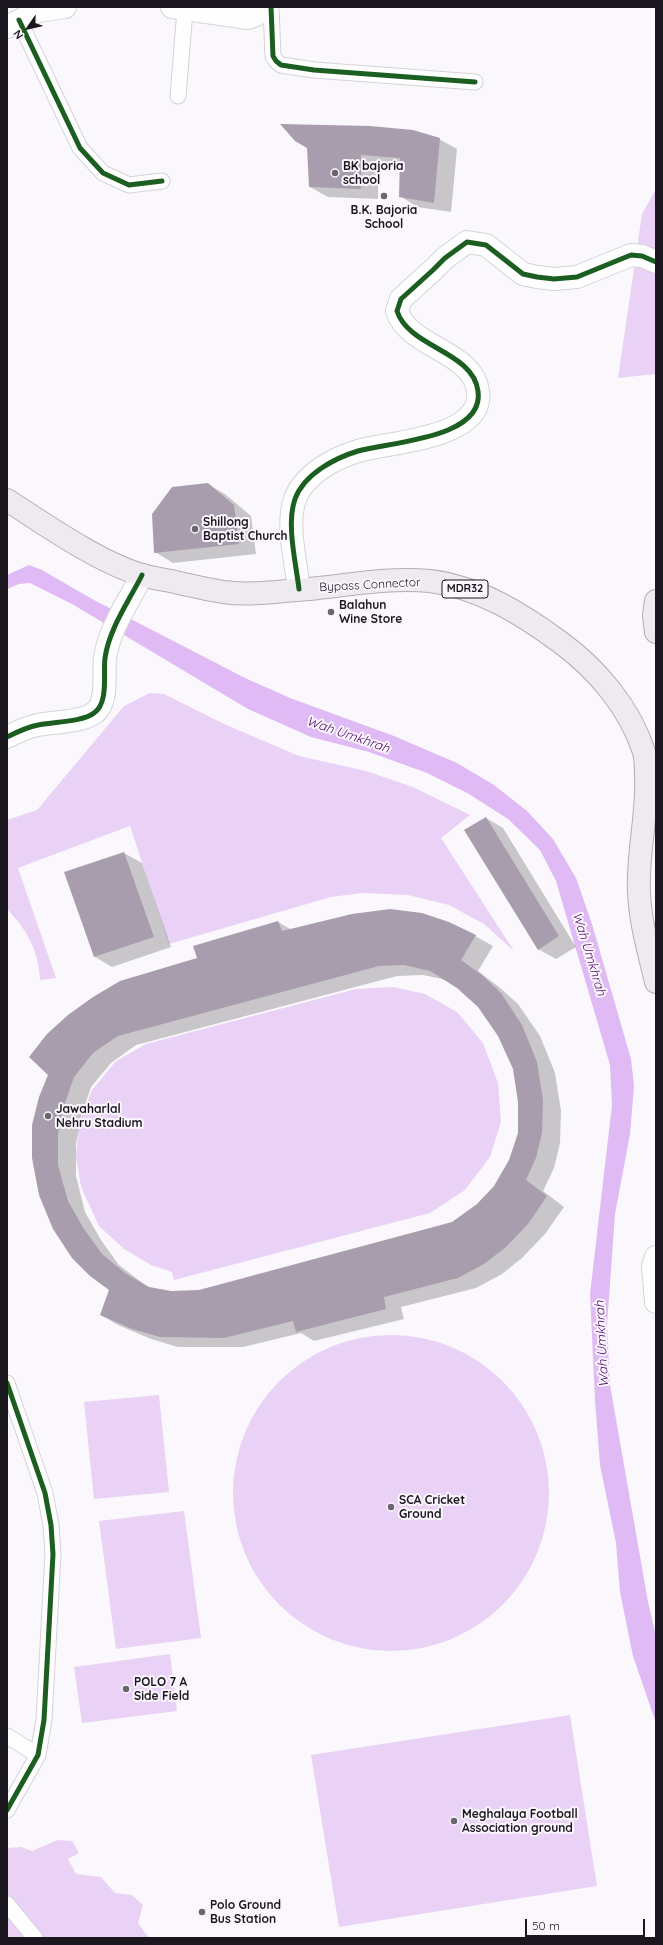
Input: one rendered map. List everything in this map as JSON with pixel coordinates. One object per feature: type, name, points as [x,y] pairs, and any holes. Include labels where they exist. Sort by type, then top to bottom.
[{"type":"main road","name":"Bypass Connector","points":[[7,500],[50,528],[96,554],[142,575],[197,587],[246,594],[403,581],[429,581],[465,589],[505,606],[534,623],[569,648],[608,687],[636,733],[645,754],[647,809],[641,852],[639,892],[642,920],[656,982]]},
{"type":"main road","points":[[656,601],[654,615],[656,632]]},
{"type":"street","points":[[65,7],[38,10],[13,23],[80,148],[103,173],[129,186],[162,181]]},
{"type":"street","points":[[178,96],[178,8],[248,18],[256,15],[265,7]]},
{"type":"street","points":[[271,7],[273,56],[281,65],[314,70],[475,82]]},
{"type":"street","points":[[298,589],[292,511],[295,498],[308,480],[328,464],[359,451],[443,432],[465,421],[477,406],[479,392],[471,373],[405,327],[397,311],[401,299],[445,258],[467,242],[486,245],[523,274],[554,279],[577,277],[631,255],[642,256],[656,262]]},
{"type":"street","points":[[7,737],[32,726],[66,722],[94,714],[100,706],[103,697],[105,659],[112,634],[142,575]]},
{"type":"street","points":[[656,1257],[654,1267],[656,1302]]},
{"type":"street","points":[[7,1383],[46,1493],[51,1525],[53,1554],[44,1720],[38,1755],[7,1810]]},
{"type":"street","points":[[7,1736],[38,1755]]},
{"type":"street","points":[[7,1904],[35,1938]]},
{"type":"shaded area","points":[[656,189],[656,374],[618,378],[642,214]]},
{"type":"shaded area","points":[[150,693],[164,694],[224,724],[299,756],[366,771],[413,787],[470,815],[441,838],[514,951],[484,924],[449,905],[408,895],[362,893],[331,897],[169,944],[130,826],[18,868],[56,978],[40,980],[37,960],[31,942],[26,933],[7,909],[7,820],[37,810],[124,706]]},
{"type":"shaded area","points":[[393,987],[425,994],[457,1012],[483,1043],[498,1083],[501,1122],[490,1157],[465,1190],[430,1213],[174,1280],[172,1272],[151,1265],[124,1249],[99,1226],[81,1187],[76,1156],[79,1123],[92,1090],[116,1061],[146,1044],[356,989]]},
{"type":"shaded area","name":"SCA Cricket Ground","points":[[391,1335],[422,1338],[451,1347],[479,1362],[503,1381],[522,1405],[537,1433],[546,1462],[549,1493],[546,1524],[537,1553],[522,1581],[503,1605],[479,1624],[451,1639],[422,1648],[391,1651],[360,1648],[331,1639],[303,1624],[279,1605],[260,1581],[245,1553],[236,1524],[233,1493],[236,1462],[245,1433],[260,1405],[279,1381],[303,1362],[331,1347],[360,1338]]},
{"type":"shaded area","points":[[159,1395],[169,1492],[94,1499],[84,1402]]},
{"type":"shaded area","points":[[184,1511],[201,1638],[116,1649],[99,1521]]},
{"type":"shaded area","name":"POLO 7 A Side Field","points":[[170,1654],[177,1711],[82,1723],[74,1667]]},
{"type":"shaded area","name":"Meghalaya Football Association ground","points":[[570,1715],[597,1886],[339,1927],[311,1755]]},
{"type":"shaded area","points":[[58,1840],[72,1841],[79,1853],[68,1859],[76,1874],[101,1877],[115,1893],[132,1895],[143,1905],[138,1923],[149,1938],[7,1938],[7,1848],[21,1847],[32,1851]]},
{"type":"water","name":"Wah Umkhrah","points":[[29,565],[42,570],[92,599],[245,678],[290,698],[394,736],[457,763],[494,785],[527,811],[553,839],[576,878],[592,924],[631,1059],[634,1086],[630,1134],[615,1214],[607,1325],[610,1385],[648,1602],[656,1636],[656,1723],[633,1656],[620,1592],[616,1543],[600,1465],[595,1400],[590,1294],[612,1105],[610,1065],[556,881],[540,850],[508,819],[469,794],[427,773],[369,752],[311,737],[248,709],[72,604],[30,583],[19,584],[7,589],[7,575]]},
{"type":"building","name":"BK bajoria school","points":[[280,124],[370,126],[413,130],[440,138],[434,203],[399,197],[400,158],[361,155],[361,189],[309,187],[307,148],[295,141]]},
{"type":"building","name":"Shillong Baptist Church","points":[[208,483],[234,505],[239,544],[154,553],[152,514],[172,487]]},
{"type":"building","points":[[486,817],[559,936],[538,950],[464,830]]},
{"type":"building","points":[[124,852],[154,937],[94,957],[64,872]]},
{"type":"building","name":"Jawaharlal Nehru Stadium","points":[[390,909],[422,913],[449,922],[476,935],[461,960],[482,975],[501,993],[522,1025],[537,1062],[543,1100],[542,1133],[536,1158],[526,1180],[547,1196],[528,1224],[505,1248],[484,1264],[458,1278],[384,1297],[386,1309],[296,1332],[293,1321],[224,1338],[160,1337],[132,1329],[100,1315],[109,1290],[90,1276],[72,1258],[53,1229],[39,1195],[32,1158],[32,1125],[39,1097],[48,1075],[29,1057],[47,1034],[68,1015],[93,997],[120,981],[197,958],[193,946],[278,921],[282,931],[352,914]],"holes":[[[404,965],[430,971],[457,988],[478,1007],[498,1036],[513,1069],[518,1102],[518,1133],[509,1160],[494,1186],[477,1204],[452,1222],[199,1290],[171,1291],[149,1287],[125,1273],[102,1254],[84,1229],[68,1201],[58,1165],[58,1134],[64,1106],[74,1077],[93,1053],[118,1036],[379,966]]]},
{"type":"cycle path","points":[[271,7],[273,56],[281,65],[314,70],[475,82]]},
{"type":"cycle path","points":[[19,20],[80,148],[103,173],[129,185],[162,181]]},
{"type":"cycle path","points":[[299,589],[292,544],[291,520],[295,499],[305,482],[321,468],[349,454],[432,436],[451,429],[466,419],[476,407],[478,391],[474,378],[465,367],[414,333],[404,323],[397,311],[401,299],[445,258],[467,242],[486,245],[523,274],[554,279],[577,277],[631,255],[642,256],[656,262]]},
{"type":"cycle path","points":[[7,737],[34,726],[83,718],[94,713],[99,708],[104,695],[105,658],[107,647],[120,615],[142,575]]},
{"type":"cycle path","points":[[7,1383],[45,1493],[51,1525],[53,1554],[44,1720],[38,1755],[7,1810]]},
{"type":"place","name":"BK bajoria school","points":[[335,173]]},
{"type":"place","name":"B.K. Bajoria School","points":[[384,196]]},
{"type":"place","name":"Shillong Baptist Church","points":[[195,529]]},
{"type":"place","name":"Balahun Wine Store","points":[[331,612]]},
{"type":"place","name":"Jawaharlal Nehru Stadium","points":[[48,1116]]},
{"type":"place","name":"SCA Cricket Ground","points":[[391,1507]]},
{"type":"place","name":"POLO 7 A Side Field","points":[[126,1689]]},
{"type":"place","name":"Meghalaya Football Association ground","points":[[454,1821]]},
{"type":"place","name":"Polo Ground Bus Station","points":[[202,1912]]}]
